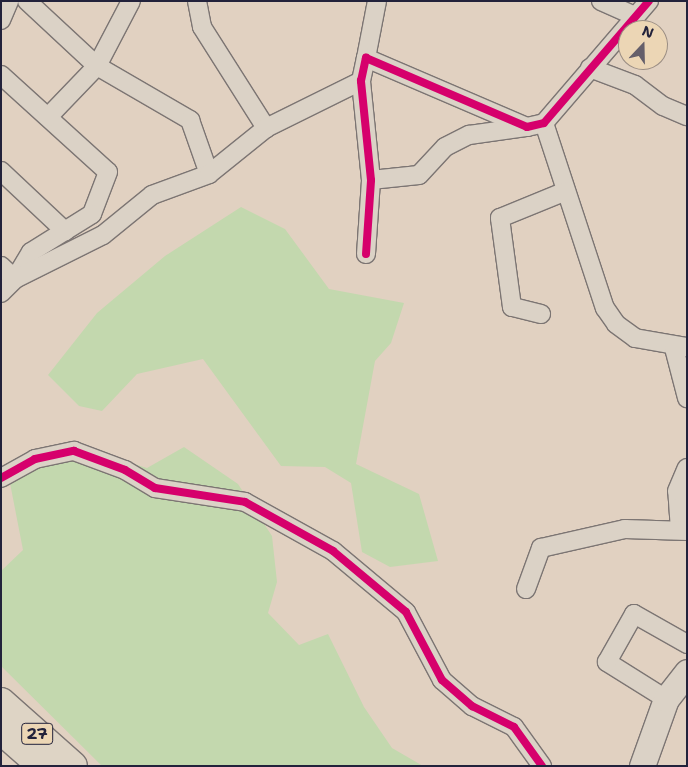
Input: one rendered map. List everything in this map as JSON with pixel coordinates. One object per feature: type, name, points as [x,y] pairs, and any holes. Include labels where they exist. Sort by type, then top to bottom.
[{"type":"main road","name":"27","points":[[1,702],[73,766]]},
{"type":"main road","name":"27","points":[[1,730],[42,766]]},
{"type":"street","points":[[1,20],[9,1]]},
{"type":"street","points":[[27,1],[97,66],[190,120],[209,174]]},
{"type":"street","points":[[48,117],[97,66],[130,1]]},
{"type":"street","points":[[197,1],[202,27],[266,128]]},
{"type":"street","points":[[366,254],[370,180],[361,81],[377,1]]},
{"type":"street","points":[[601,1],[619,5],[635,16]]},
{"type":"street","points":[[370,180],[419,175],[445,148],[470,135],[535,125],[590,68],[649,1]]},
{"type":"street","points":[[366,58],[535,125],[566,191],[598,294],[616,324],[635,338],[680,347],[687,398]]},
{"type":"street","points":[[590,68],[635,85],[662,106],[687,116]]},
{"type":"street","points":[[1,75],[108,172],[92,214],[31,252],[15,279],[1,293]]},
{"type":"street","points":[[15,279],[103,236],[152,195],[209,174],[266,128],[361,81]]},
{"type":"street","points":[[1,171],[65,231]]},
{"type":"street","points":[[542,314],[512,307],[500,218],[566,191]]},
{"type":"street","points":[[1,266],[15,279]]},
{"type":"street","points":[[1,478],[35,459],[74,451],[125,470],[154,488],[245,502],[333,551],[406,612],[442,680],[472,706],[514,727],[542,766]]},
{"type":"street","points":[[526,589],[542,548],[625,529],[683,531],[677,491],[687,468]]},
{"type":"street","points":[[666,699],[607,662],[634,614],[687,644]]},
{"type":"street","points":[[642,766],[666,699],[687,672]]},
{"type":"green space","points":[[241,207],[285,229],[329,289],[404,303],[391,343],[375,361],[356,464],[419,494],[438,561],[390,567],[362,552],[351,483],[325,467],[281,466],[203,359],[137,374],[102,411],[79,406],[48,375],[97,313],[165,256]]},
{"type":"green space","points":[[184,447],[238,484],[272,536],[277,582],[268,613],[299,645],[328,634],[364,707],[392,748],[423,766],[102,766],[1,666],[1,571],[23,550],[10,483],[41,464],[101,454],[147,468]]},
{"type":"cycle path","points":[[366,254],[371,180],[361,81],[366,58],[527,127],[544,123],[649,1]]},
{"type":"cycle path","points":[[1,478],[35,459],[74,451],[125,470],[155,488],[245,502],[333,551],[406,612],[442,680],[472,706],[514,727],[542,766]]}]
